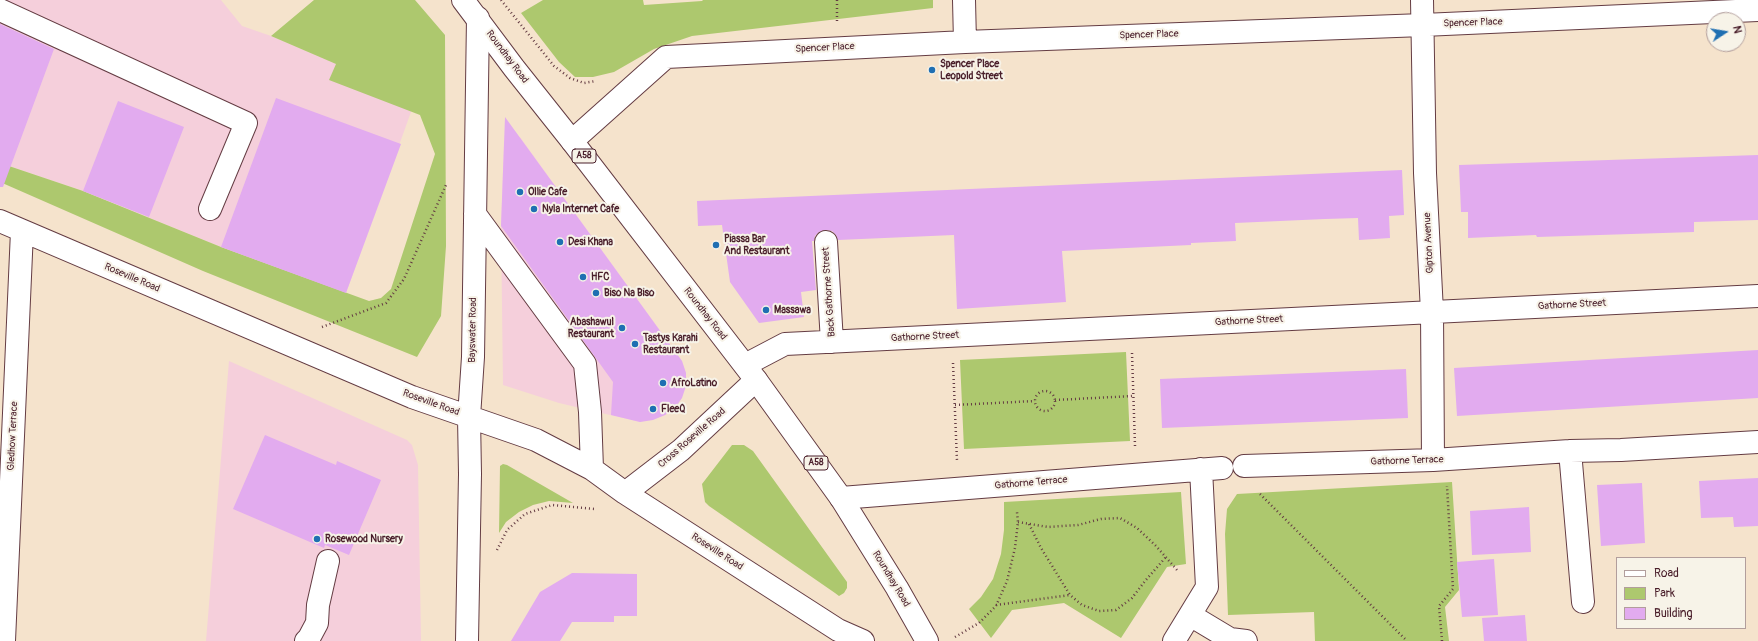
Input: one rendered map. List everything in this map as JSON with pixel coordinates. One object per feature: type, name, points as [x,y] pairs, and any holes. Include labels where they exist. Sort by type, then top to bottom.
[{"type":"street","name":"Roundhay Road","points":[[463,0],[750,372],[841,498],[897,588],[927,641]]},
{"type":"street","points":[[964,0],[965,42]]},
{"type":"street","name":"Gipton Avenue","points":[[1422,0],[1425,173],[1440,460]]},
{"type":"street","points":[[0,10],[246,123],[210,209]]},
{"type":"street","name":"Spencer Place","points":[[572,141],[666,57],[965,42],[1423,25],[1758,10]]},
{"type":"street","name":"Bayswater Road","points":[[467,641],[470,474],[469,417],[473,358],[478,18]]},
{"type":"street","points":[[475,214],[585,364],[590,412],[592,469]]},
{"type":"street","name":"Roseville Road","points":[[0,221],[412,396],[536,440],[592,469],[625,493],[843,636],[863,641]]},
{"type":"street","name":"Gledhow Terrace","points":[[4,641],[22,231]]},
{"type":"street","name":"Back Gathorne Street","points":[[826,242],[832,342]]},
{"type":"street","name":"Gathorne Street","points":[[750,372],[785,344],[1758,296]]},
{"type":"street","name":"Cross Roseville Road","points":[[625,493],[680,450],[750,372]]},
{"type":"street","name":"Gathorne Terrace","points":[[1244,466],[1440,460],[1570,451],[1621,450],[1758,442]]},
{"type":"street","points":[[1570,451],[1583,602]]},
{"type":"street","name":"Gathorne Terrace","points":[[841,498],[1211,468],[1207,588],[1195,606]]},
{"type":"street","points":[[306,641],[317,623],[318,605],[328,561]]},
{"type":"street","points":[[1174,641],[1195,606],[1230,639],[1246,641]]},
{"type":"path","points":[[501,0],[554,66],[570,78],[584,82],[600,81]]},
{"type":"path","points":[[322,327],[386,303],[404,279],[448,181]]},
{"type":"path","points":[[1131,327],[1135,474]]},
{"type":"path","points":[[952,336],[958,489]]},
{"type":"path","points":[[1046,390],[1052,394],[1055,400],[1054,406],[1048,411],[1043,411],[1038,408],[1034,401],[1039,392],[1046,390]]},
{"type":"path","points":[[1055,400],[1133,396]]},
{"type":"path","points":[[955,405],[1034,401]]},
{"type":"path","points":[[1440,460],[1453,589],[1439,606],[1442,641]]},
{"type":"path","points":[[953,637],[979,623],[996,606],[1007,581],[1015,548],[1018,522],[1015,484]]},
{"type":"path","points":[[1255,489],[1407,641]]},
{"type":"path","points":[[494,557],[507,530],[525,514],[552,505],[595,509]]},
{"type":"path","points":[[1018,522],[1048,527],[1078,524],[1101,519],[1120,518],[1137,528],[1166,557],[1195,606]]},
{"type":"path","points":[[1028,524],[1040,548],[1070,595],[1082,605],[1099,611],[1116,610],[1132,598],[1144,581],[1166,557]]},
{"type":"path","points":[[996,606],[1070,595]]},
{"type":"shaded area","points":[[0,0],[221,0],[242,26],[271,36],[416,98],[346,293],[221,247],[83,191],[0,163]]},
{"type":"shaded area","points":[[520,137],[682,361],[686,373],[675,408],[665,415],[640,422],[559,403],[503,385],[501,226],[504,141]]},
{"type":"shaded area","name":"Rosewood Nursery","points":[[229,361],[407,440],[412,445],[418,465],[421,641],[206,641]]},
{"type":"green space","points":[[314,0],[415,0],[445,35],[446,246],[441,316],[417,357],[203,271],[0,182],[0,163],[83,191],[221,247],[369,301],[381,298],[391,289],[435,154],[420,115],[329,80],[336,64],[271,36]]},
{"type":"green space","points":[[543,0],[643,0],[644,5],[703,0],[933,0],[933,8],[692,36],[654,49],[614,72],[593,77],[575,77],[559,62],[521,13]]},
{"type":"green space","points":[[1126,352],[1130,441],[964,449],[960,360]]},
{"type":"green space","points":[[732,445],[744,445],[753,451],[847,582],[847,588],[844,593],[839,596],[705,502],[702,484]]},
{"type":"green space","points":[[503,464],[573,503],[549,501],[533,505],[519,512],[506,522],[499,533],[500,466]]},
{"type":"green space","points":[[1452,482],[1459,590],[1445,607],[1449,641],[1315,641],[1314,612],[1228,615],[1225,534],[1227,509],[1237,494]]},
{"type":"green space","points":[[1181,492],[1186,564],[1167,567],[1121,638],[1064,603],[1012,610],[991,638],[969,609],[981,597],[993,579],[1001,554],[1004,530],[1004,502]]},
{"type":"building","points":[[0,24],[54,49],[3,187],[0,187]]},
{"type":"building","points":[[276,98],[401,144],[346,293],[221,247]]},
{"type":"building","points":[[118,101],[184,127],[149,217],[83,191]]},
{"type":"building","points":[[505,117],[682,361],[686,373],[686,386],[682,398],[675,408],[665,415],[653,420],[640,422],[611,415],[613,382],[501,226]]},
{"type":"building","points":[[1758,155],[1758,220],[1694,222],[1694,232],[1468,238],[1468,212],[1461,212],[1459,165]]},
{"type":"building","points":[[1402,170],[1404,215],[1389,216],[1390,238],[1359,240],[1358,218],[1325,219],[1235,223],[1236,241],[1191,243],[1191,245],[1062,251],[1066,302],[957,309],[954,235],[838,240],[832,231],[825,230],[819,232],[815,236],[814,241],[812,241],[816,290],[801,292],[804,317],[759,323],[730,282],[722,225],[698,226],[697,201]]},
{"type":"building","points":[[1758,350],[1758,398],[1457,416],[1454,368]]},
{"type":"building","points":[[1406,369],[1408,418],[1162,428],[1160,379]]},
{"type":"building","points":[[265,435],[336,465],[337,461],[381,480],[349,555],[325,545],[324,548],[233,509]]},
{"type":"building","points":[[1758,478],[1758,526],[1734,527],[1733,517],[1701,518],[1699,481]]},
{"type":"building","points":[[1642,483],[1645,543],[1601,546],[1597,485]]},
{"type":"building","points":[[1529,507],[1531,552],[1472,555],[1470,511]]},
{"type":"building","points":[[1494,559],[1498,615],[1462,617],[1457,562]]},
{"type":"building","points":[[572,573],[637,574],[637,616],[614,616],[614,622],[572,622],[560,641],[511,641],[540,592]]},
{"type":"building","points":[[1525,615],[1527,641],[1484,641],[1482,618]]},
{"type":"place","name":"Spencer Place Leopold Street","points":[[932,70]]},
{"type":"place","name":"Ollie Cafe","points":[[520,192]]},
{"type":"place","name":"Nyla Internet Cafe","points":[[534,209]]},
{"type":"place","name":"Desi Khana","points":[[560,242]]},
{"type":"place","name":"Piassa Bar And Restaurant","points":[[716,245]]},
{"type":"place","name":"HFC","points":[[583,277]]},
{"type":"place","name":"Biso Na Biso","points":[[596,293]]},
{"type":"place","name":"Massawa","points":[[766,310]]},
{"type":"place","name":"Abashawul Restaurant","points":[[622,328]]},
{"type":"place","name":"Tastys Karahi Restaurant","points":[[635,344]]},
{"type":"place","name":"AfroLatino","points":[[663,383]]},
{"type":"place","name":"FleeQ","points":[[653,409]]},
{"type":"place","name":"Rosewood Nursery","points":[[317,539]]}]
